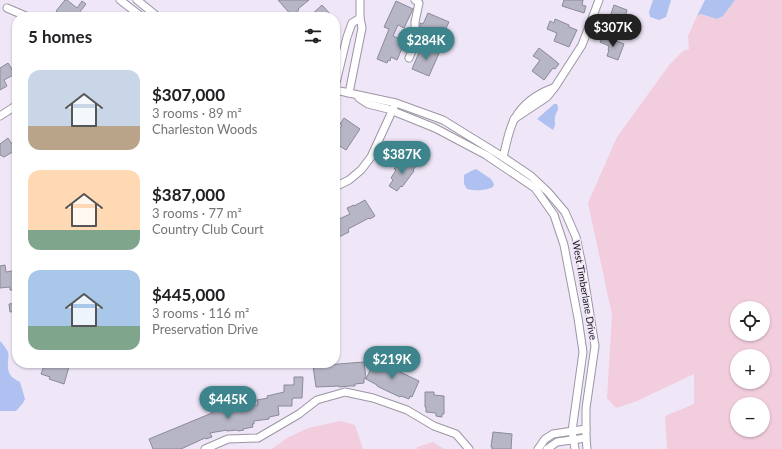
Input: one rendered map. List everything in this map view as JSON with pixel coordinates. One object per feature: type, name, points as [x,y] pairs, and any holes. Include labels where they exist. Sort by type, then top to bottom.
[{"type":"street","points":[[120,0],[136,12]]},
{"type":"street","points":[[137,0],[152,12]]},
{"type":"street","points":[[351,94],[362,28],[360,18],[360,0]]},
{"type":"street","points":[[409,58],[415,44],[415,22],[419,3],[414,0]]},
{"type":"street","points":[[503,157],[514,119],[547,97],[555,87],[582,45],[599,0]]},
{"type":"street","points":[[7,8],[16,12]]},
{"type":"street","points":[[340,67],[352,23],[360,18]]},
{"type":"street","name":"West Timberlane Drive","points":[[340,91],[396,103],[443,120],[531,176],[548,192],[565,212],[576,237],[595,346],[586,408],[586,438],[588,449]]},
{"type":"street","name":"West Timberlane Drive","points":[[351,94],[368,104],[392,111],[436,128],[486,155],[534,188],[554,215],[564,245],[583,352],[572,431],[575,449]]},
{"type":"street","points":[[340,184],[349,180],[361,170],[371,157],[396,103]]},
{"type":"street","points":[[0,116],[12,108]]},
{"type":"street","points":[[205,449],[228,439],[258,438],[299,414],[317,400],[345,392],[373,398],[407,410],[434,426],[456,434],[469,449]]},
{"type":"street","points":[[538,449],[545,439],[553,434],[586,429]]},
{"type":"street","points":[[547,449],[557,442],[586,438]]},
{"type":"shaded area","points":[[735,0],[782,0],[782,449],[667,449],[665,416],[694,404],[694,374],[637,401],[616,408],[607,398],[612,315],[588,203],[617,137],[670,64],[683,51],[689,49],[688,36],[697,16],[701,14],[717,19],[723,16]]},
{"type":"shaded area","points":[[341,421],[355,425],[363,449],[272,449],[287,438],[308,428]]},
{"type":"shaded area","points":[[433,442],[444,449],[417,449],[417,447]]},
{"type":"water","points":[[653,0],[671,0],[666,17],[659,20],[650,17],[649,12]]},
{"type":"water","points":[[705,0],[735,0],[723,16],[717,19],[701,14],[697,16]]},
{"type":"water","points":[[554,104],[557,104],[558,110],[555,117],[553,130],[537,119]]},
{"type":"water","points":[[476,169],[491,179],[494,184],[493,187],[480,190],[467,189],[464,184],[464,175]]},
{"type":"water","points":[[0,341],[8,352],[9,372],[20,382],[25,399],[16,411],[0,411]]},
{"type":"building","points":[[65,0],[77,8],[82,1],[86,4],[80,12],[56,11]]},
{"type":"building","points":[[278,0],[309,0],[298,9],[299,10],[297,12],[288,12]]},
{"type":"building","points":[[564,0],[583,0],[582,5],[586,6],[584,13],[562,6]]},
{"type":"building","points":[[396,1],[413,9],[404,28],[398,25],[393,36],[405,41],[397,60],[391,57],[390,61],[388,60],[387,63],[377,59],[389,29],[384,27]]},
{"type":"building","points":[[322,5],[328,12],[314,12]]},
{"type":"building","points":[[614,5],[627,10],[624,20],[630,22],[627,31],[614,26],[613,29],[607,26]]},
{"type":"building","points":[[428,13],[449,22],[441,39],[420,30],[420,23],[423,24]]},
{"type":"building","points":[[555,19],[577,30],[569,47],[554,41],[557,33],[547,29],[550,21],[554,23]]},
{"type":"building","points":[[603,36],[624,44],[618,60],[607,56],[609,46],[600,42]]},
{"type":"building","points":[[431,47],[440,51],[429,76],[412,69],[420,50],[426,53]]},
{"type":"building","points":[[539,48],[559,64],[555,69],[553,68],[544,80],[532,71],[540,60],[533,56]]},
{"type":"building","points":[[8,63],[12,69],[12,76],[4,80],[7,86],[0,90],[0,68]]},
{"type":"building","points":[[344,118],[360,129],[346,150],[340,146],[340,128],[342,125],[340,124]]},
{"type":"building","points":[[8,138],[12,144],[12,152],[4,157],[0,155],[0,144]]},
{"type":"building","points":[[402,162],[408,166],[411,162],[416,166],[402,187],[401,186],[397,191],[389,186],[393,180],[391,178],[396,170],[394,169]]},
{"type":"building","points":[[365,200],[375,216],[348,229],[349,232],[340,236],[340,219],[350,214],[347,208]]},
{"type":"building","points":[[5,265],[6,272],[12,271],[12,290],[10,290],[10,287],[0,288],[0,266]]},
{"type":"building","points":[[9,304],[12,304],[12,312],[10,312]]},
{"type":"building","points":[[375,360],[419,381],[412,397],[410,396],[409,399],[400,397],[366,379]]},
{"type":"building","points":[[364,362],[366,379],[364,378],[364,383],[355,384],[355,386],[316,387],[313,368],[340,368],[340,364]]},
{"type":"building","points":[[43,368],[69,368],[64,384],[49,379],[50,377],[41,374]]},
{"type":"building","points":[[294,377],[303,377],[302,398],[293,398],[292,406],[278,406],[279,415],[269,417],[269,419],[254,421],[254,424],[252,424],[253,427],[243,429],[244,430],[227,430],[210,433],[212,437],[205,438],[181,449],[153,449],[149,439],[212,413],[212,411],[258,405],[257,400],[268,398],[267,396],[284,392],[284,385],[294,385]]},
{"type":"building","points":[[425,392],[434,392],[434,395],[444,396],[444,414],[442,414],[442,417],[436,416],[436,413],[426,412]]},
{"type":"building","points":[[493,432],[512,434],[511,449],[492,449]]}]
